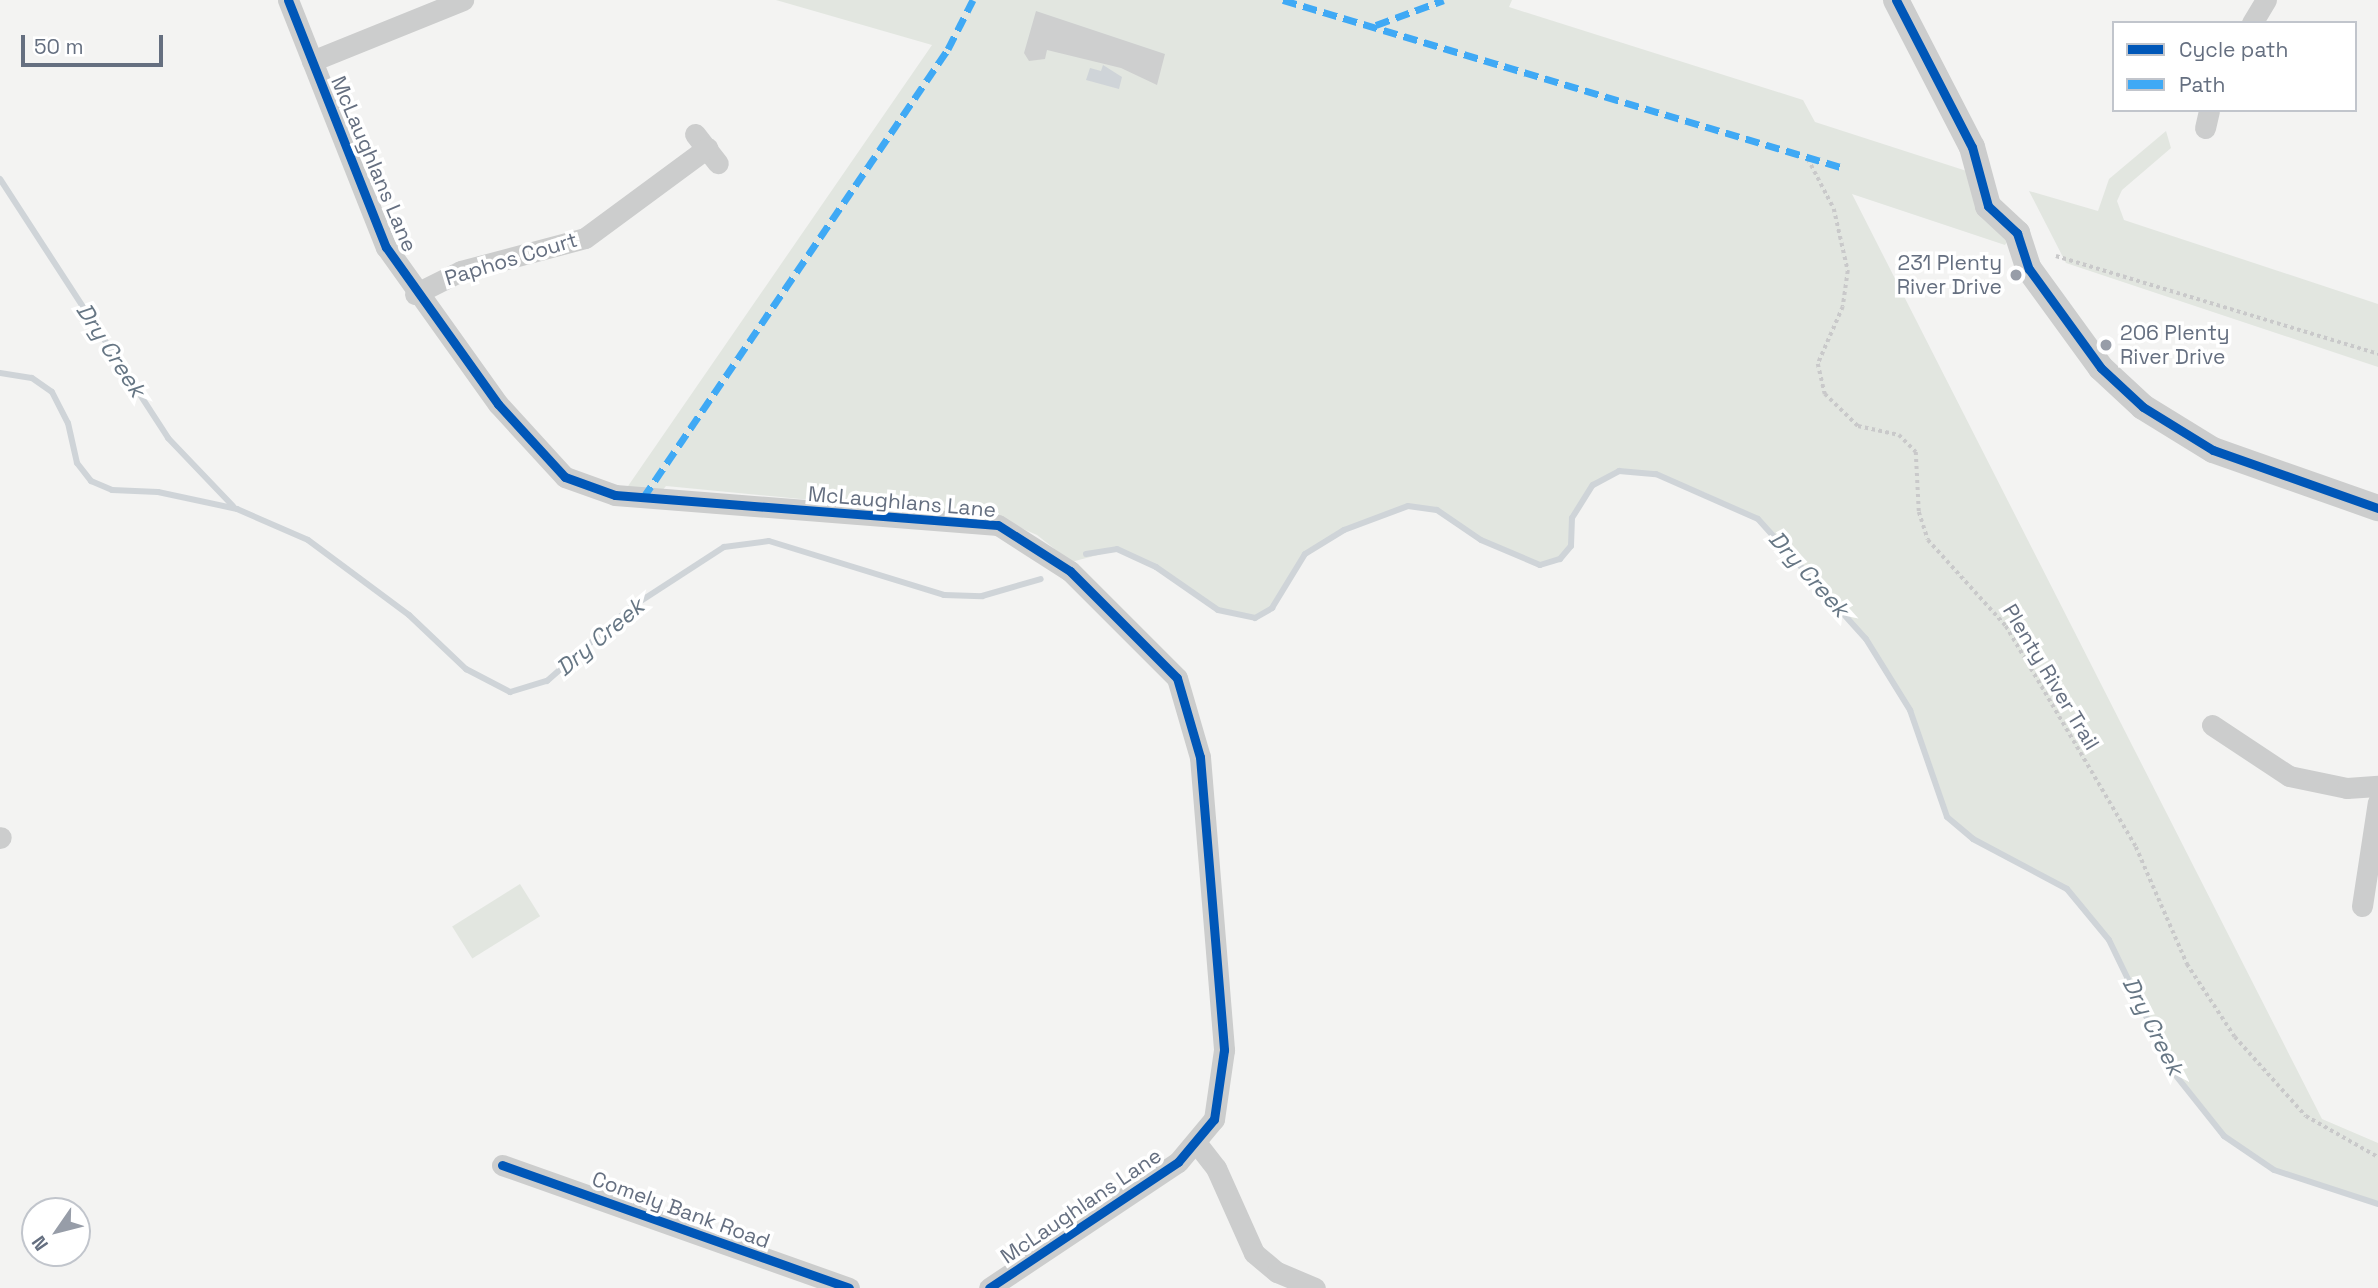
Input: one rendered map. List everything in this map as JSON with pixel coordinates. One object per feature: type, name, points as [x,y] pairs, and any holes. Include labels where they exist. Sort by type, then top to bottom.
[{"type":"street","name":"McLaughlans Lane","points":[[288,0],[386,247],[415,294],[533,447],[579,485],[615,495],[999,525],[1041,547],[1162,660],[1186,695],[1196,730],[1224,1050],[1214,1119],[1198,1145],[989,1288]]},
{"type":"street","points":[[312,61],[463,0]]},
{"type":"street","points":[[1896,0],[1972,147],[1988,206],[2017,233],[2040,284],[2101,368],[2171,426],[2235,460],[2378,508]]},
{"type":"street","points":[[2253,21],[2266,0]]},
{"type":"street","name":"Paphos Court","points":[[415,294],[461,271],[585,238],[707,148]]},
{"type":"street","points":[[2212,725],[2289,776],[2347,788],[2378,786]]},
{"type":"street","points":[[2362,906],[2378,802]]},
{"type":"street","points":[[1198,1145],[1216,1168],[1254,1253],[1277,1272],[1315,1288]]},
{"type":"street","name":"Comely Bank Road","points":[[502,1165],[849,1288]]},
{"type":"path","points":[[2056,256],[2378,354]]},
{"type":"shaded area","points":[[776,0],[1512,0],[1509,7],[1803,100],[1815,122],[1976,174],[2009,239],[2005,245],[1852,194],[2322,1119],[2378,1143],[2378,1204],[2274,1170],[2224,1136],[2173,1072],[2109,940],[2068,889],[1973,839],[1947,817],[1910,710],[1866,639],[1758,519],[1706,493],[1656,474],[1618,471],[1593,485],[1572,518],[1571,546],[1560,559],[1540,565],[1481,540],[1437,511],[1408,506],[1344,530],[1305,554],[1272,608],[1255,618],[1218,610],[1156,567],[1117,550],[1071,562],[1037,535],[998,518],[666,486],[661,492],[626,489],[932,45]]},
{"type":"shaded area","points":[[1103,65],[1122,77],[1119,89],[1086,80],[1090,68],[1101,71]]},
{"type":"shaded area","points":[[2166,131],[2171,148],[2122,190],[2117,201],[2124,220],[2378,304],[2378,367],[2066,263],[2029,191],[2098,211],[2109,179]]},
{"type":"shaded area","points":[[520,884],[540,916],[472,959],[452,926]]},
{"type":"building","points":[[1036,11],[1165,54],[1157,85],[1121,68],[1047,50],[1045,59],[1029,61],[1024,53]]},
{"type":"waterway","name":"Dry Creek","points":[[0,179],[168,438],[233,506]]},
{"type":"waterway","name":"Dry Creek","points":[[0,373],[32,378],[52,392],[68,423],[77,463],[91,481],[112,490],[158,492],[237,509],[308,540],[409,615],[466,669],[510,692],[547,681],[630,608],[724,547],[769,541],[944,595],[982,596],[1041,579]]},
{"type":"waterway","name":"Dry Creek","points":[[1086,554],[1117,549],[1156,567],[1218,610],[1255,618],[1272,608],[1305,554],[1344,530],[1408,506],[1437,510],[1481,540],[1540,565],[1560,559],[1571,546],[1572,518],[1593,485],[1619,471],[1656,474],[1758,519],[1866,639],[1910,710],[1947,817],[1973,839],[2067,889],[2109,940],[2173,1072],[2224,1136],[2274,1170],[2378,1204]]},
{"type":"marked path","points":[[643,498],[948,49],[973,0]]},
{"type":"marked path","points":[[1283,0],[1844,168]]},
{"type":"marked path","points":[[1376,25],[1444,0]]},
{"type":"cycle path","points":[[288,0],[386,247],[498,404],[565,477],[615,495],[998,525],[1070,571],[1177,678],[1200,757],[1224,1050],[1214,1119],[1178,1162],[989,1288]]},
{"type":"cycle path","points":[[1896,0],[1972,147],[1988,206],[2017,233],[2029,269],[2101,368],[2143,407],[2213,450],[2378,508]]},
{"type":"cycle path","points":[[502,1165],[849,1288]]},
{"type":"place","name":"231 Plenty River Drive","points":[[2016,275]]},
{"type":"place","name":"206 Plenty River Drive","points":[[2106,345]]}]
